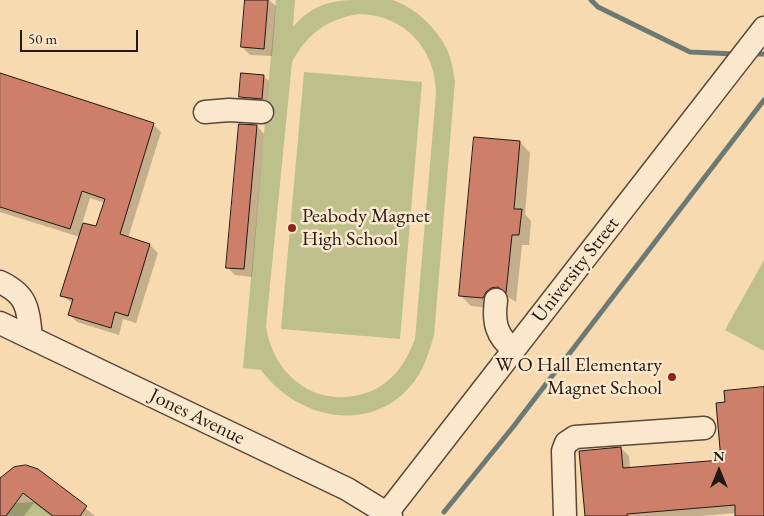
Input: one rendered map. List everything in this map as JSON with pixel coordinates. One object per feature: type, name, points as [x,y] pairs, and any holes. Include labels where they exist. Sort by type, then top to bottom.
[{"type":"street","name":"University Street","points":[[389,514],[764,28]]},
{"type":"street","points":[[205,112],[229,110],[262,112]]},
{"type":"street","points":[[0,282],[15,288],[26,303],[31,338]]},
{"type":"street","points":[[496,300],[495,322],[497,333],[502,341],[514,350]]},
{"type":"street","name":"Jones Avenue","points":[[0,323],[338,485],[389,514]]},
{"type":"street","points":[[565,516],[563,450],[566,443],[574,437],[704,428]]},
{"type":"green space","points":[[276,0],[295,0],[293,27],[307,14],[322,5],[330,3],[348,0],[392,0],[400,3],[415,12],[440,37],[450,57],[455,81],[434,336],[424,364],[416,379],[399,397],[380,409],[359,415],[337,415],[316,410],[295,401],[277,387],[261,370],[243,368]],"holes":[[[359,14],[390,20],[414,37],[424,49],[435,77],[436,94],[415,339],[403,363],[385,383],[374,390],[362,394],[337,397],[322,395],[308,389],[284,370],[276,357],[266,326],[292,62],[304,43],[319,29],[328,24]]]},
{"type":"green space","points":[[304,72],[422,82],[400,339],[281,329]]},
{"type":"green space","points":[[764,260],[764,351],[725,330]]},
{"type":"green space","points":[[35,502],[53,516],[6,516],[15,503]]},
{"type":"building","points":[[245,0],[268,0],[264,49],[241,47]]},
{"type":"building","points":[[0,73],[154,123],[120,234],[150,244],[128,316],[115,312],[111,328],[68,315],[73,299],[60,296],[83,223],[96,226],[105,199],[82,191],[70,229],[0,207]]},
{"type":"building","points":[[241,73],[264,75],[262,99],[239,97]]},
{"type":"building","points":[[239,124],[257,125],[244,269],[226,268]]},
{"type":"building","points":[[474,137],[520,141],[514,209],[522,209],[519,235],[512,235],[506,293],[498,287],[491,288],[483,298],[459,296]]},
{"type":"building","name":"W O Hall Elementary Magnet School","points":[[764,387],[764,516],[735,516],[735,505],[627,514],[627,516],[585,516],[579,451],[621,447],[623,468],[721,460],[716,403],[725,402],[724,391]]},
{"type":"building","points":[[26,465],[38,469],[87,506],[80,516],[53,516],[23,493],[6,516],[0,516],[0,478],[14,467]]},
{"type":"waterway","points":[[591,0],[598,7],[690,52],[735,54]]},
{"type":"waterway","points":[[753,54],[764,54]]},
{"type":"waterway","points":[[444,512],[513,427],[764,100]]},
{"type":"place","name":"Peabody Magnet High School","points":[[292,228]]},
{"type":"place","name":"W O Hall Elementary Magnet School","points":[[672,377]]}]
